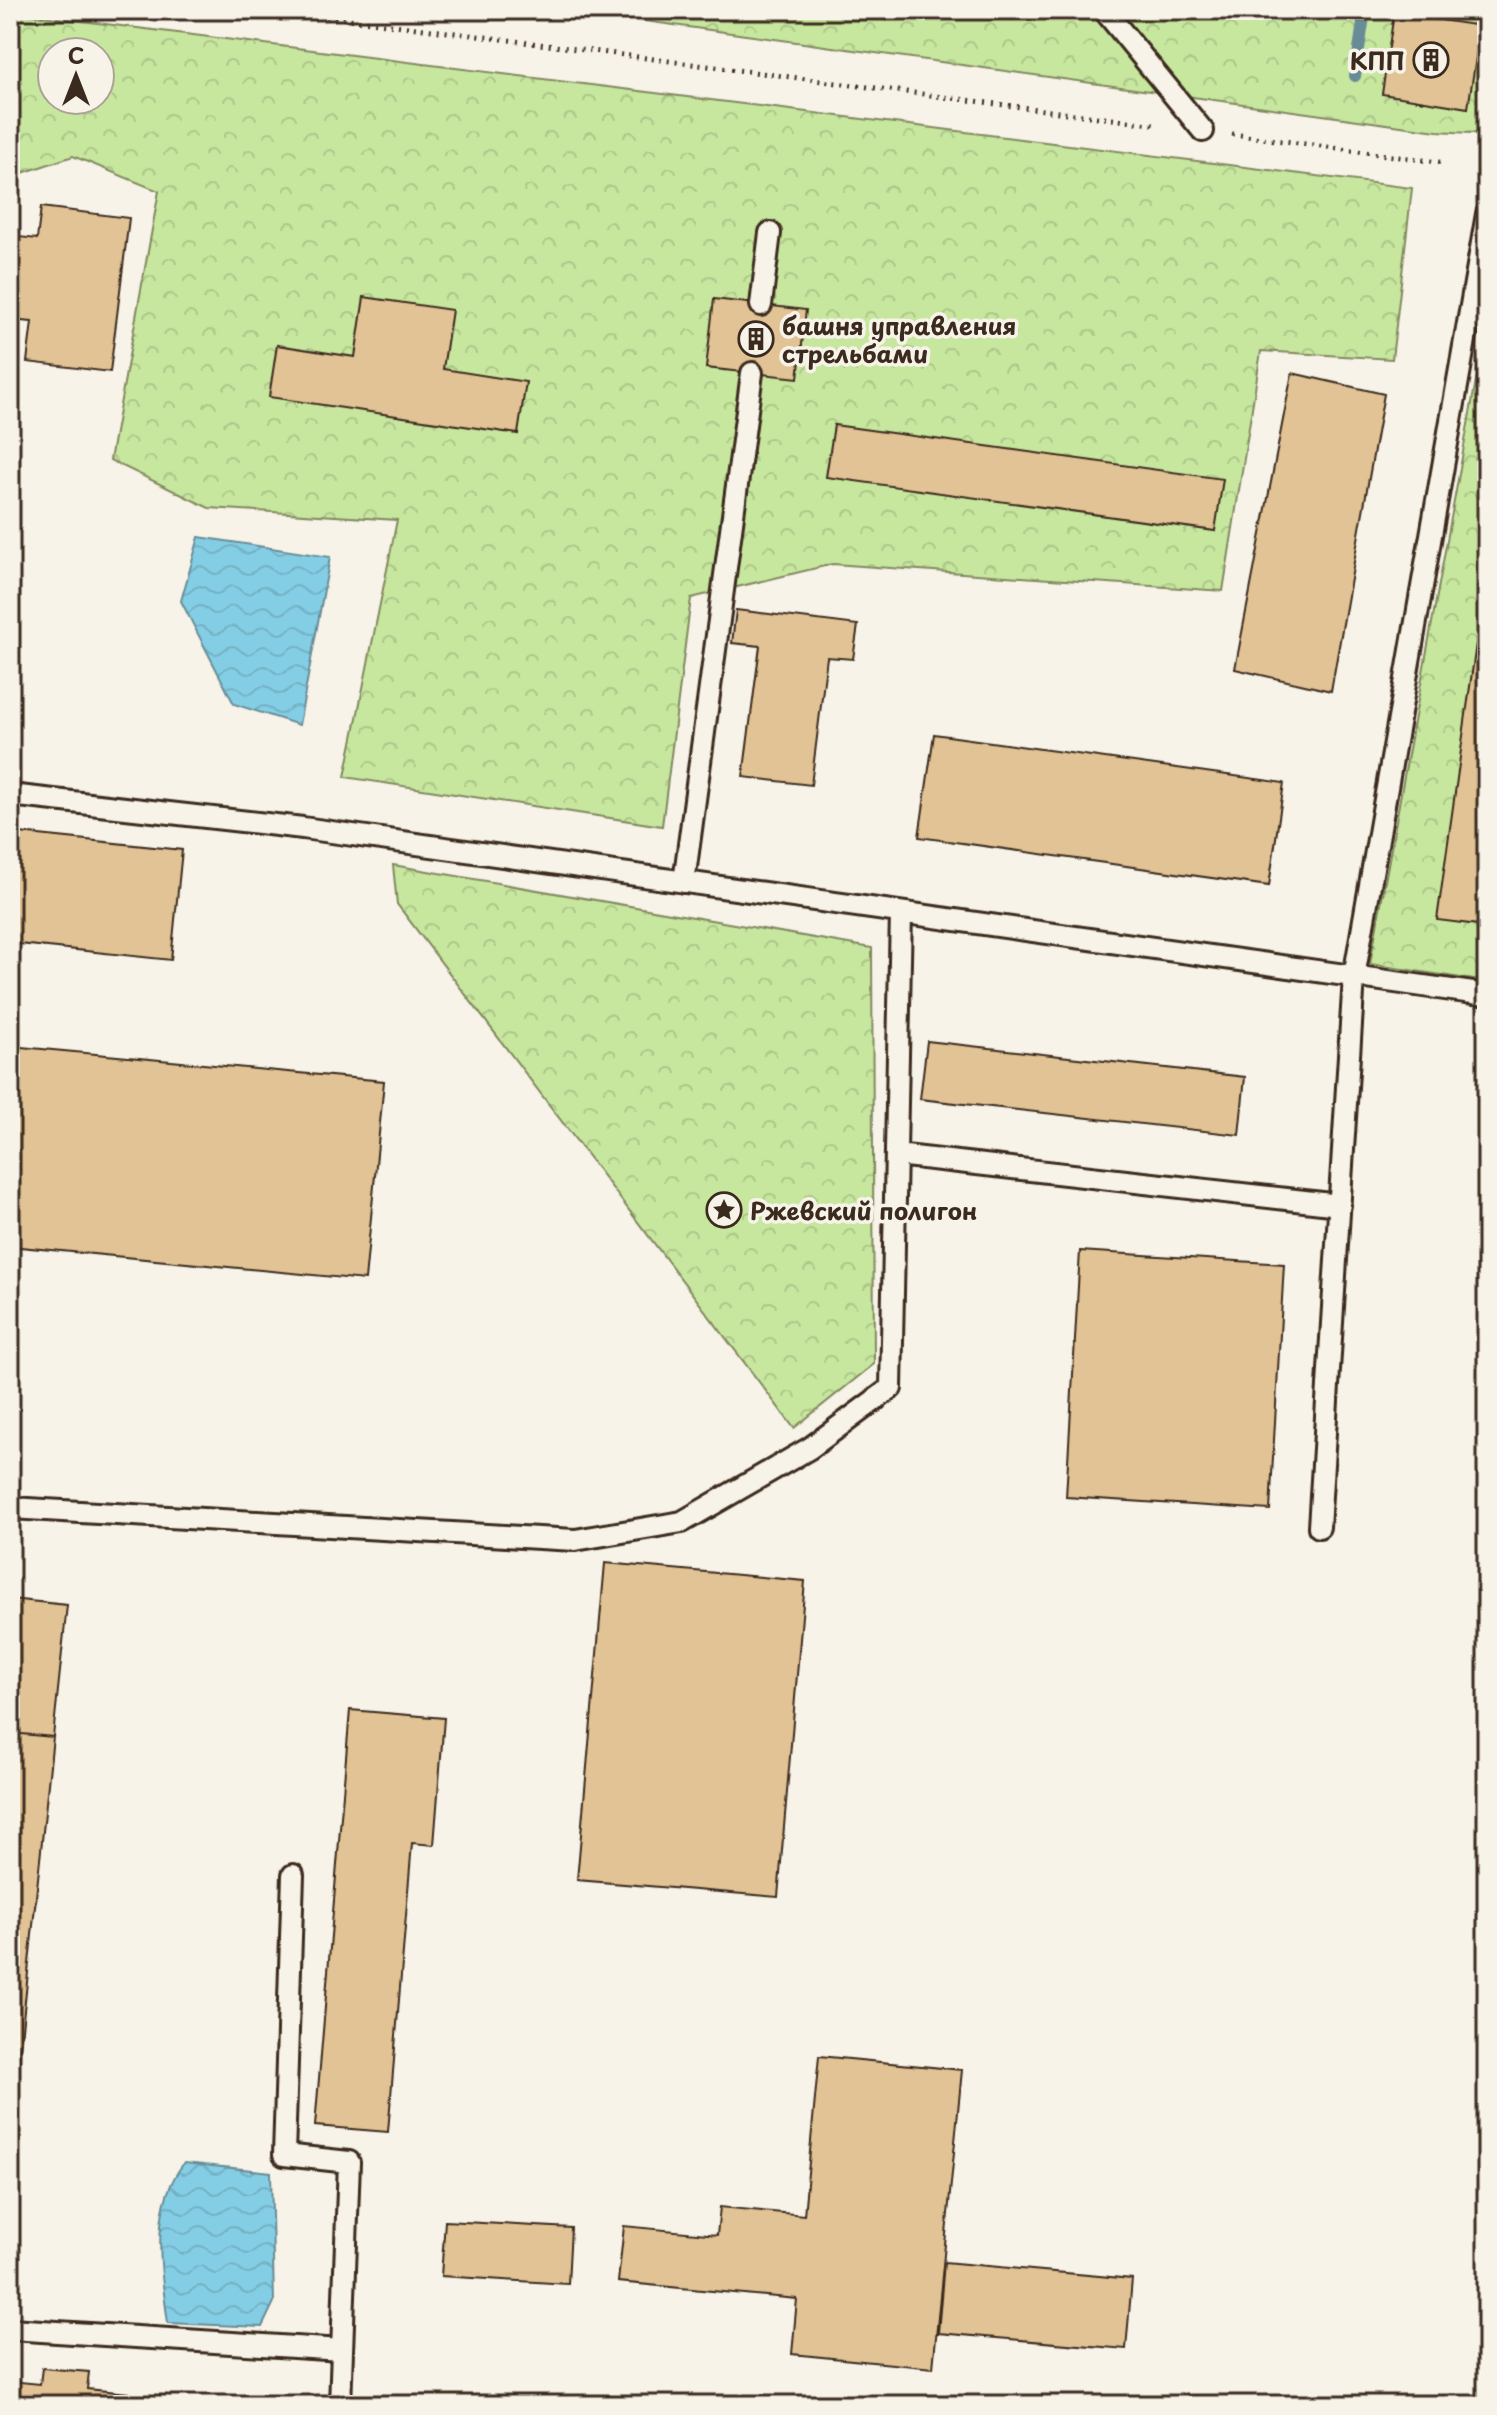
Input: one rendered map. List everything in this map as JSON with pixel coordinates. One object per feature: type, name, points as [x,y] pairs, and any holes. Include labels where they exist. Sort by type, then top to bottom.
[{"type":"lane","points":[[1104,10],[1203,131]]},
{"type":"lane","points":[[1319,1527],[1354,977],[1487,214]]},
{"type":"lane","points":[[761,305],[770,233]]},
{"type":"lane","points":[[684,882],[752,373]]},
{"type":"lane","points":[[10,795],[303,828],[1487,995]]},
{"type":"lane","points":[[10,1508],[575,1540],[682,1522],[810,1448],[891,1388],[901,913]]},
{"type":"lane","points":[[896,1155],[1340,1205]]},
{"type":"lane","points":[[293,1875],[284,2155],[349,2162],[340,2405]]},
{"type":"lane","points":[[10,2329],[342,2350]]},
{"type":"path","points":[[279,10],[1445,163]]},
{"type":"green space","points":[[565,10],[1487,10],[1487,134],[1437,131]]},
{"type":"green space","points":[[10,12],[1412,188],[1392,359],[1261,351],[1223,591],[833,564],[691,598],[662,826],[345,777],[397,520],[209,508],[110,460],[159,191],[73,156],[10,177]]},
{"type":"green space","points":[[1487,320],[1487,982],[1370,964]]},
{"type":"green space","points":[[393,865],[872,948],[874,1364],[794,1428],[397,904]]},
{"type":"water","points":[[199,537],[330,557],[299,725],[234,704],[181,601]]},
{"type":"water","points":[[184,2163],[271,2172],[274,2302],[262,2327],[168,2323],[161,2261],[162,2219],[173,2180]]},
{"type":"building","name":"КПП","points":[[1394,13],[1481,26],[1468,108],[1382,94]]},
{"type":"building","points":[[41,207],[129,218],[110,372],[27,362],[32,322],[10,320],[10,236],[37,239]]},
{"type":"building","points":[[364,297],[452,310],[443,369],[526,382],[518,434],[269,397],[277,345],[355,357]]},
{"type":"building","name":"башня управления стрельбами","points":[[714,299],[806,310],[798,378],[706,368]]},
{"type":"building","points":[[1292,373],[1384,394],[1331,691],[1235,669]]},
{"type":"building","points":[[834,425],[1223,479],[1215,531],[826,477]]},
{"type":"building","points":[[1487,566],[1487,926],[1437,920]]},
{"type":"building","points":[[736,610],[858,625],[853,659],[827,657],[811,785],[743,777],[760,646],[732,643]]},
{"type":"building","points":[[934,734],[1284,783],[1269,886],[919,837]]},
{"type":"building","points":[[10,832],[182,850],[171,960],[10,943]]},
{"type":"building","points":[[927,1041],[1245,1077],[1239,1135],[920,1099]]},
{"type":"building","points":[[10,1046],[384,1081],[365,1280],[10,1246]]},
{"type":"building","points":[[1080,1251],[1284,1264],[1270,1510],[1066,1497]]},
{"type":"building","points":[[605,1563],[805,1581],[778,1897],[577,1880]]},
{"type":"building","points":[[10,1599],[67,1605],[53,1737],[10,1733]]},
{"type":"building","points":[[350,1710],[444,1718],[434,1845],[412,1843],[388,2132],[315,2126]]},
{"type":"building","points":[[10,1733],[53,1737],[15,2095],[10,2094]]},
{"type":"building","points":[[819,2056],[962,2070],[933,2368],[792,2354],[797,2299],[618,2282],[624,2226],[717,2235],[720,2207],[804,2215]]},
{"type":"building","points":[[445,2221],[571,2228],[568,2284],[441,2276]]},
{"type":"building","points":[[944,2262],[1132,2279],[1126,2349],[938,2333]]},
{"type":"building","points":[[42,2368],[89,2372],[87,2389],[128,2393],[127,2405],[10,2405],[10,2381],[40,2384]]},
{"type":"waterway","points":[[1355,76],[1365,10]]},
{"type":"place","name":"КПП","points":[[1431,60]]},
{"type":"place","name":"башня управления стрельбами","points":[[756,339]]},
{"type":"place","name":"Ржевский полигон","points":[[724,1210]]}]
